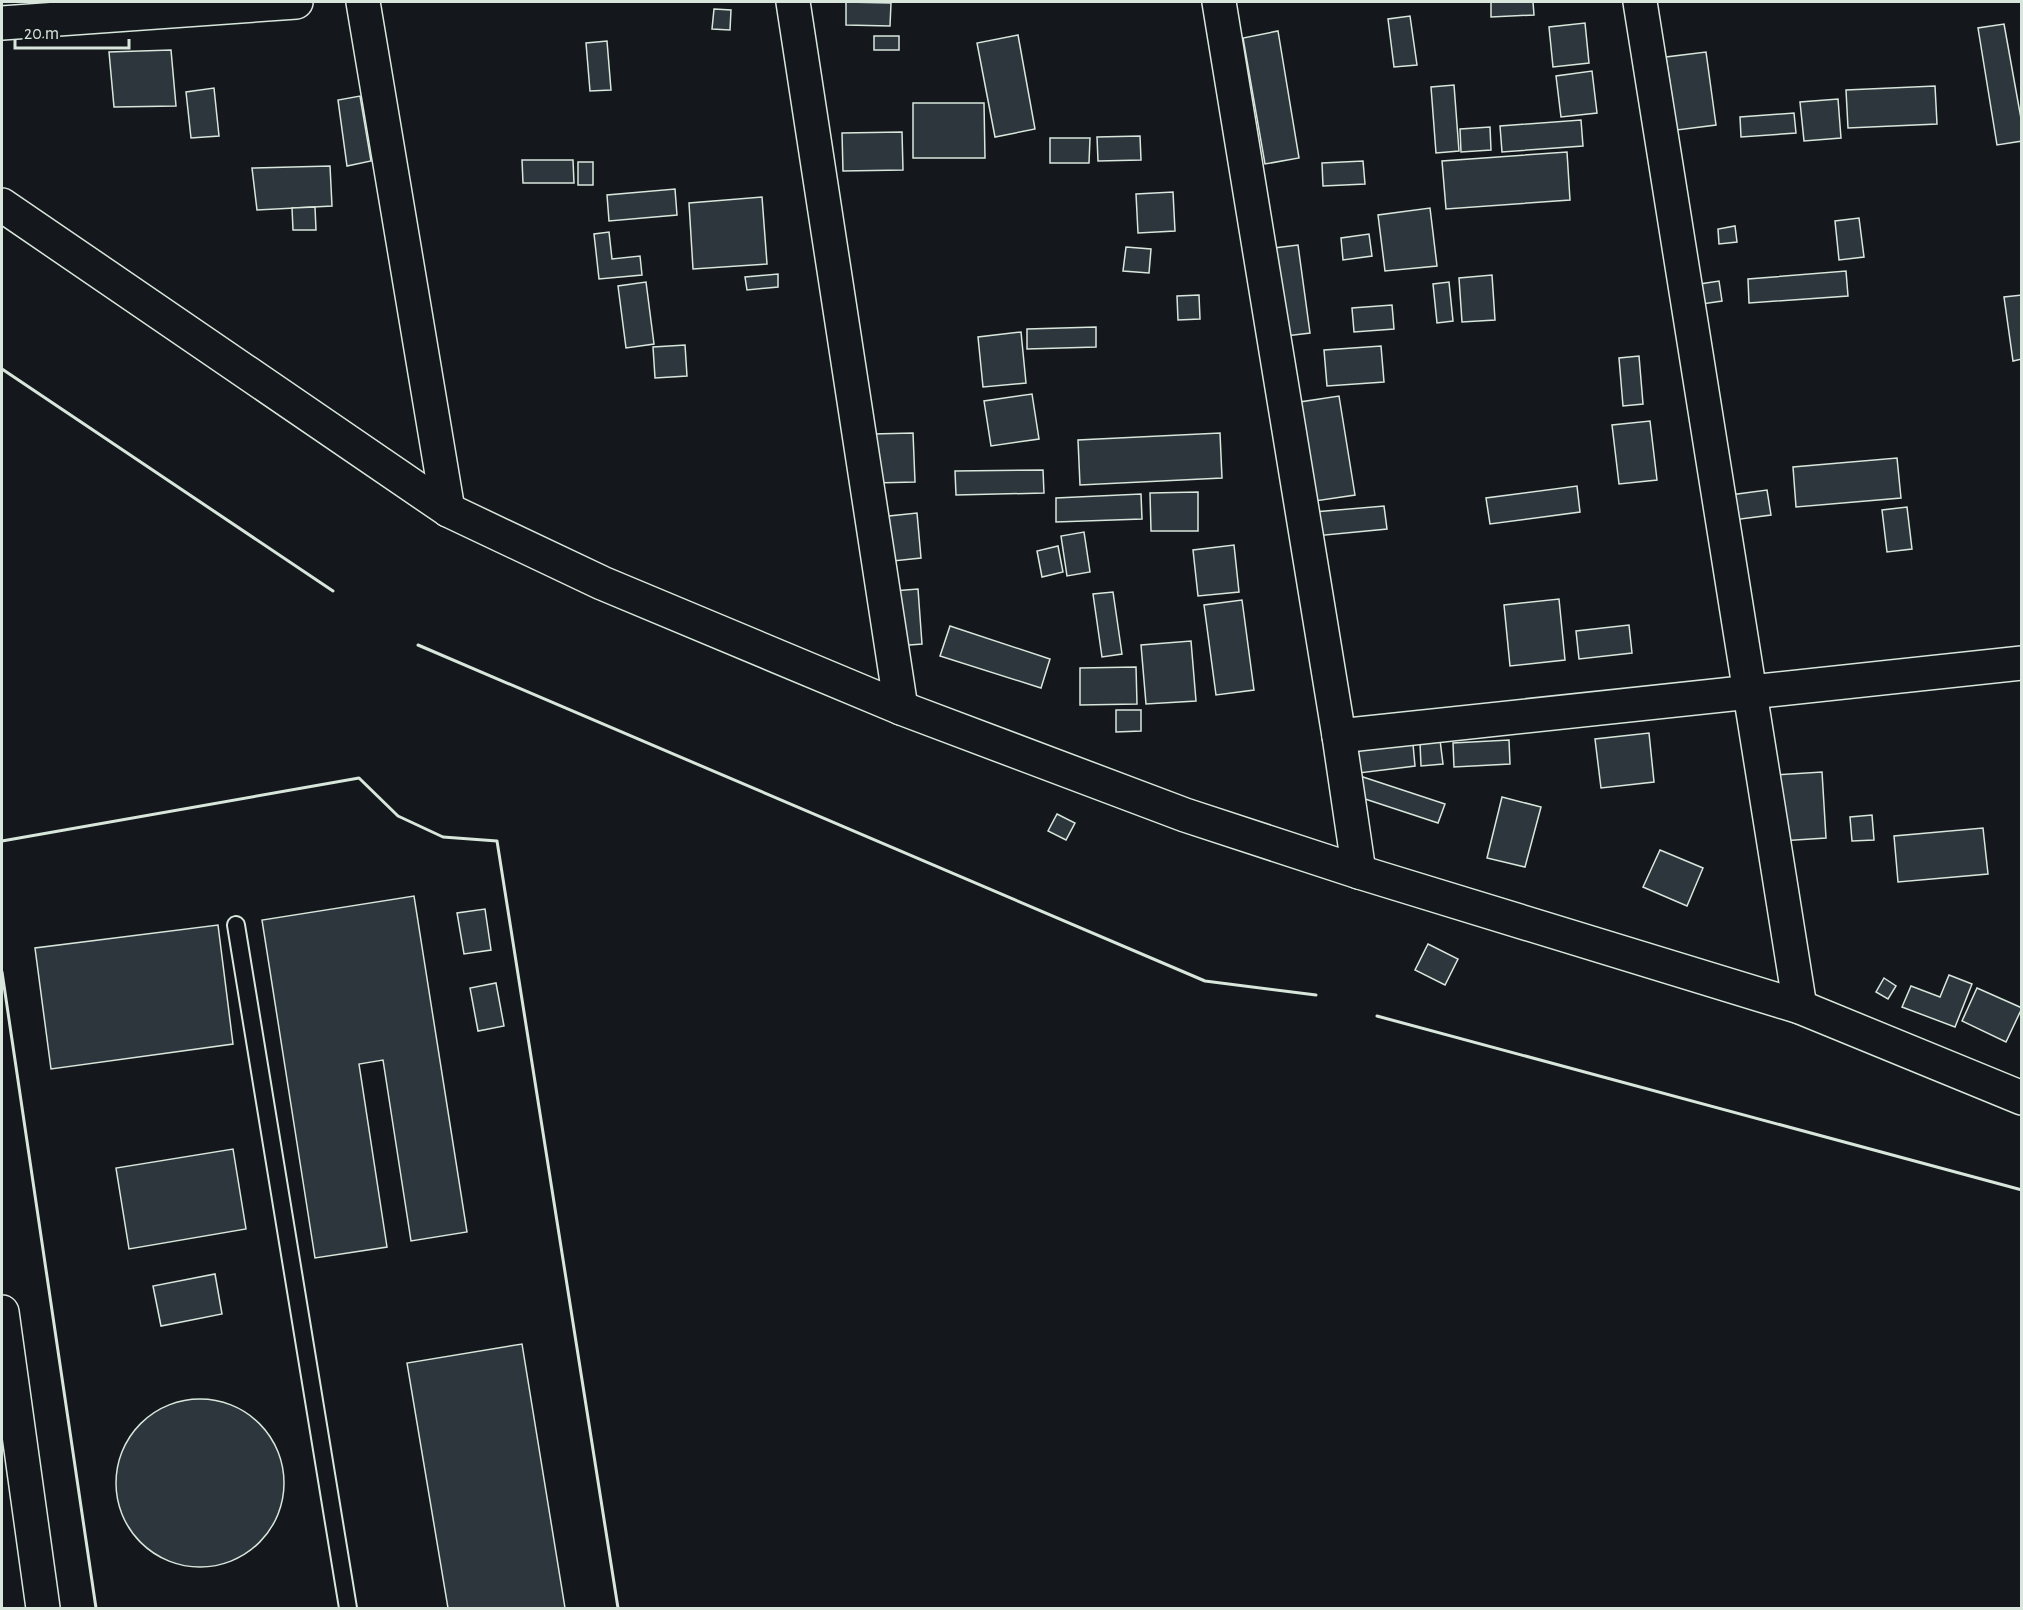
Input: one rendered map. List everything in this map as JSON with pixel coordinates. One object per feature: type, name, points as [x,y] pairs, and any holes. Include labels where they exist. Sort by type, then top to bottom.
[{"type":"street","points":[[2,23],[296,2]]},
{"type":"street","points":[[363,2],[448,510]]},
{"type":"street","points":[[793,2],[901,708]]},
{"type":"street","points":[[1220,2],[1359,872]]},
{"type":"street","points":[[1640,2],[1800,1007]]},
{"type":"street","points":[[2,205],[448,510],[602,583],[901,708],[1185,815],[1359,872],[1800,1007],[2022,1098]]},
{"type":"street","points":[[1339,736],[2022,663]]},
{"type":"street","points":[[2,1312],[43,1608]]},
{"type":"lane","points":[[236,925],[348,1608]]},
{"type":"building","points":[[846,2],[891,3],[890,26],[846,25]]},
{"type":"building","points":[[1491,2],[1533,2],[1534,15],[1491,17]]},
{"type":"building","points":[[714,9],[731,10],[730,30],[712,29]]},
{"type":"building","points":[[1410,16],[1417,65],[1394,67],[1388,19]]},
{"type":"building","points":[[1585,23],[1589,63],[1553,67],[1549,27]]},
{"type":"building","points":[[2004,24],[2022,124],[2022,141],[1997,145],[1978,28]]},
{"type":"building","points":[[1278,31],[1299,158],[1265,164],[1243,38]]},
{"type":"building","points":[[1018,35],[1035,129],[995,137],[977,43]]},
{"type":"building","points":[[874,36],[899,36],[899,50],[874,50]]},
{"type":"building","points":[[607,41],[611,90],[590,91],[586,43]]},
{"type":"building","points":[[171,50],[176,106],[114,107],[109,52]]},
{"type":"building","points":[[1706,52],[1716,125],[1677,130],[1666,57]]},
{"type":"building","points":[[1592,71],[1597,113],[1561,117],[1556,76]]},
{"type":"building","points":[[1454,85],[1459,151],[1436,153],[1431,87]]},
{"type":"building","points":[[1935,86],[1937,124],[1848,128],[1846,90]]},
{"type":"building","points":[[214,88],[219,136],[191,138],[186,92]]},
{"type":"building","points":[[360,96],[371,161],[347,166],[338,100]]},
{"type":"building","points":[[1838,99],[1841,138],[1804,141],[1800,102]]},
{"type":"building","points":[[913,103],[984,103],[985,158],[913,158]]},
{"type":"building","points":[[1794,113],[1796,133],[1741,137],[1740,117]]},
{"type":"building","points":[[1581,120],[1583,146],[1502,152],[1500,126]]},
{"type":"building","points":[[1490,127],[1491,150],[1461,152],[1460,129]]},
{"type":"building","points":[[902,132],[903,170],[843,171],[842,133]]},
{"type":"building","points":[[1140,136],[1141,160],[1098,161],[1097,137]]},
{"type":"building","points":[[1050,138],[1090,138],[1089,163],[1050,163]]},
{"type":"building","points":[[1567,152],[1570,200],[1446,209],[1442,161]]},
{"type":"building","points":[[522,160],[573,160],[574,183],[523,183]]},
{"type":"building","points":[[1363,161],[1365,184],[1323,186],[1322,163]]},
{"type":"building","points":[[578,162],[593,162],[593,185],[578,185]]},
{"type":"building","points":[[330,166],[332,206],[257,210],[252,168]]},
{"type":"building","points":[[675,189],[677,215],[609,221],[607,195]]},
{"type":"building","points":[[1173,192],[1175,231],[1138,233],[1136,194]]},
{"type":"building","points":[[762,197],[767,264],[693,269],[689,203]]},
{"type":"building","points":[[315,207],[316,230],[293,230],[292,208]]},
{"type":"building","points":[[1430,208],[1437,266],[1385,271],[1378,215]]},
{"type":"building","points":[[1859,218],[1864,257],[1839,260],[1835,221]]},
{"type":"building","points":[[1735,226],[1737,242],[1719,244],[1718,229]]},
{"type":"building","points":[[609,232],[612,259],[640,256],[642,275],[599,279],[594,234]]},
{"type":"building","points":[[1369,234],[1372,256],[1343,260],[1341,238]]},
{"type":"building","points":[[1298,245],[1310,333],[1286,336],[1274,248]]},
{"type":"building","points":[[1126,247],[1151,249],[1149,273],[1123,271]]},
{"type":"building","points":[[1846,271],[1848,296],[1749,303],[1748,279]]},
{"type":"building","points":[[778,274],[778,287],[747,290],[745,277]]},
{"type":"building","points":[[1492,275],[1495,320],[1462,322],[1459,278]]},
{"type":"building","points":[[1719,281],[1722,301],[1702,304],[1700,284]]},
{"type":"building","points":[[646,282],[654,344],[626,348],[618,286]]},
{"type":"building","points":[[1449,282],[1453,321],[1437,323],[1433,284]]},
{"type":"building","points":[[1199,295],[1200,319],[1178,320],[1177,296]]},
{"type":"building","points":[[2022,295],[2022,359],[2013,361],[2004,297]]},
{"type":"building","points":[[1392,305],[1394,329],[1354,332],[1352,308]]},
{"type":"building","points":[[1096,327],[1096,347],[1027,349],[1027,329]]},
{"type":"building","points":[[1021,332],[1026,383],[983,387],[978,337]]},
{"type":"building","points":[[685,345],[687,376],[655,378],[653,347]]},
{"type":"building","points":[[1381,346],[1384,382],[1327,386],[1324,350]]},
{"type":"building","points":[[1639,356],[1643,404],[1623,406],[1619,358]]},
{"type":"building","points":[[1032,394],[1039,439],[991,446],[984,401]]},
{"type":"building","points":[[1339,396],[1355,495],[1315,501],[1300,402]]},
{"type":"building","points":[[1650,421],[1657,480],[1619,484],[1612,425]]},
{"type":"building","points":[[913,433],[915,482],[874,483],[872,434]]},
{"type":"building","points":[[1220,433],[1222,478],[1080,485],[1078,440]]},
{"type":"building","points":[[1897,458],[1901,498],[1796,507],[1793,467]]},
{"type":"building","points":[[1043,470],[1044,493],[956,495],[955,471]]},
{"type":"building","points":[[1577,486],[1580,512],[1490,524],[1486,498]]},
{"type":"building","points":[[1767,490],[1771,515],[1733,520],[1730,495]]},
{"type":"building","points":[[1198,492],[1198,531],[1151,531],[1150,493]]},
{"type":"building","points":[[1141,494],[1142,519],[1056,522],[1056,498]]},
{"type":"building","points":[[1384,506],[1387,529],[1315,536],[1314,512]]},
{"type":"building","points":[[1907,507],[1912,549],[1887,552],[1882,510]]},
{"type":"building","points":[[917,513],[921,558],[893,561],[889,516]]},
{"type":"building","points":[[1084,532],[1090,572],[1067,576],[1061,536]]},
{"type":"building","points":[[1234,545],[1239,592],[1198,596],[1193,550]]},
{"type":"building","points":[[1058,546],[1063,572],[1042,577],[1037,551]]},
{"type":"building","points":[[918,589],[922,644],[897,646],[893,591]]},
{"type":"building","points":[[1113,592],[1122,654],[1102,657],[1093,594]]},
{"type":"building","points":[[1559,599],[1565,660],[1510,666],[1504,605]]},
{"type":"building","points":[[1242,600],[1254,690],[1216,695],[1204,605]]},
{"type":"building","points":[[1629,625],[1632,653],[1579,659],[1576,631]]},
{"type":"building","points":[[950,626],[1050,659],[1041,688],[940,656]]},
{"type":"building","points":[[1191,641],[1196,701],[1146,704],[1141,645]]},
{"type":"building","points":[[1136,667],[1137,704],[1080,705],[1080,668]]},
{"type":"building","points":[[1116,710],[1141,710],[1141,731],[1116,732]]},
{"type":"building","points":[[1649,733],[1654,782],[1601,788],[1595,739]]},
{"type":"building","points":[[1440,740],[1443,764],[1421,766],[1420,743]]},
{"type":"building","points":[[1509,740],[1510,764],[1454,767],[1453,743]]},
{"type":"building","points":[[1413,744],[1415,766],[1359,773],[1356,751]]},
{"type":"building","points":[[1822,772],[1826,838],[1780,841],[1775,775]]},
{"type":"building","points":[[1360,776],[1445,804],[1438,823],[1353,795]]},
{"type":"building","points":[[1502,797],[1541,807],[1525,867],[1487,858]]},
{"type":"building","points":[[1057,814],[1075,823],[1066,840],[1048,831]]},
{"type":"building","points":[[1872,815],[1874,840],[1852,841],[1850,817]]},
{"type":"building","points":[[1983,828],[1988,874],[1898,882],[1894,836]]},
{"type":"building","points":[[1660,850],[1703,868],[1687,906],[1643,887]]},
{"type":"building","points":[[414,896],[467,1232],[411,1241],[383,1060],[359,1064],[387,1247],[315,1258],[262,920]]},
{"type":"building","points":[[485,909],[491,950],[464,954],[457,913]]},
{"type":"building","points":[[218,925],[233,1044],[51,1069],[35,948]]},
{"type":"building","points":[[1428,944],[1458,959],[1445,985],[1415,970]]},
{"type":"building","points":[[1949,975],[1972,984],[1955,1027],[1902,1007],[1911,986],[1940,997]]},
{"type":"building","points":[[1884,978],[1896,986],[1888,999],[1876,992]]},
{"type":"building","points":[[496,983],[504,1026],[478,1031],[470,988]]},
{"type":"building","points":[[1977,988],[2022,1008],[2006,1042],[1962,1021]]},
{"type":"building","points":[[233,1149],[246,1229],[129,1249],[116,1168]]},
{"type":"building","points":[[215,1274],[222,1314],[161,1326],[153,1286]]},
{"type":"building","points":[[522,1344],[565,1608],[448,1608],[407,1363]]},
{"type":"building","points":[[200,1399],[232,1405],[247,1413],[259,1424],[270,1436],[278,1451],[284,1483],[278,1515],[270,1530],[259,1542],[247,1553],[232,1561],[200,1567],[168,1561],[153,1553],[141,1542],[130,1530],[122,1515],[116,1483],[122,1451],[130,1436],[141,1424],[153,1413],[168,1405]]},
{"type":"wall","points":[[2,369],[333,591]]},
{"type":"wall","points":[[418,645],[1205,981],[1316,995]]},
{"type":"wall","points":[[2,841],[359,778],[398,816],[443,837],[497,841],[618,1608]]},
{"type":"wall","points":[[2,972],[96,1608]]},
{"type":"wall","points":[[1377,1016],[2022,1190]]}]
